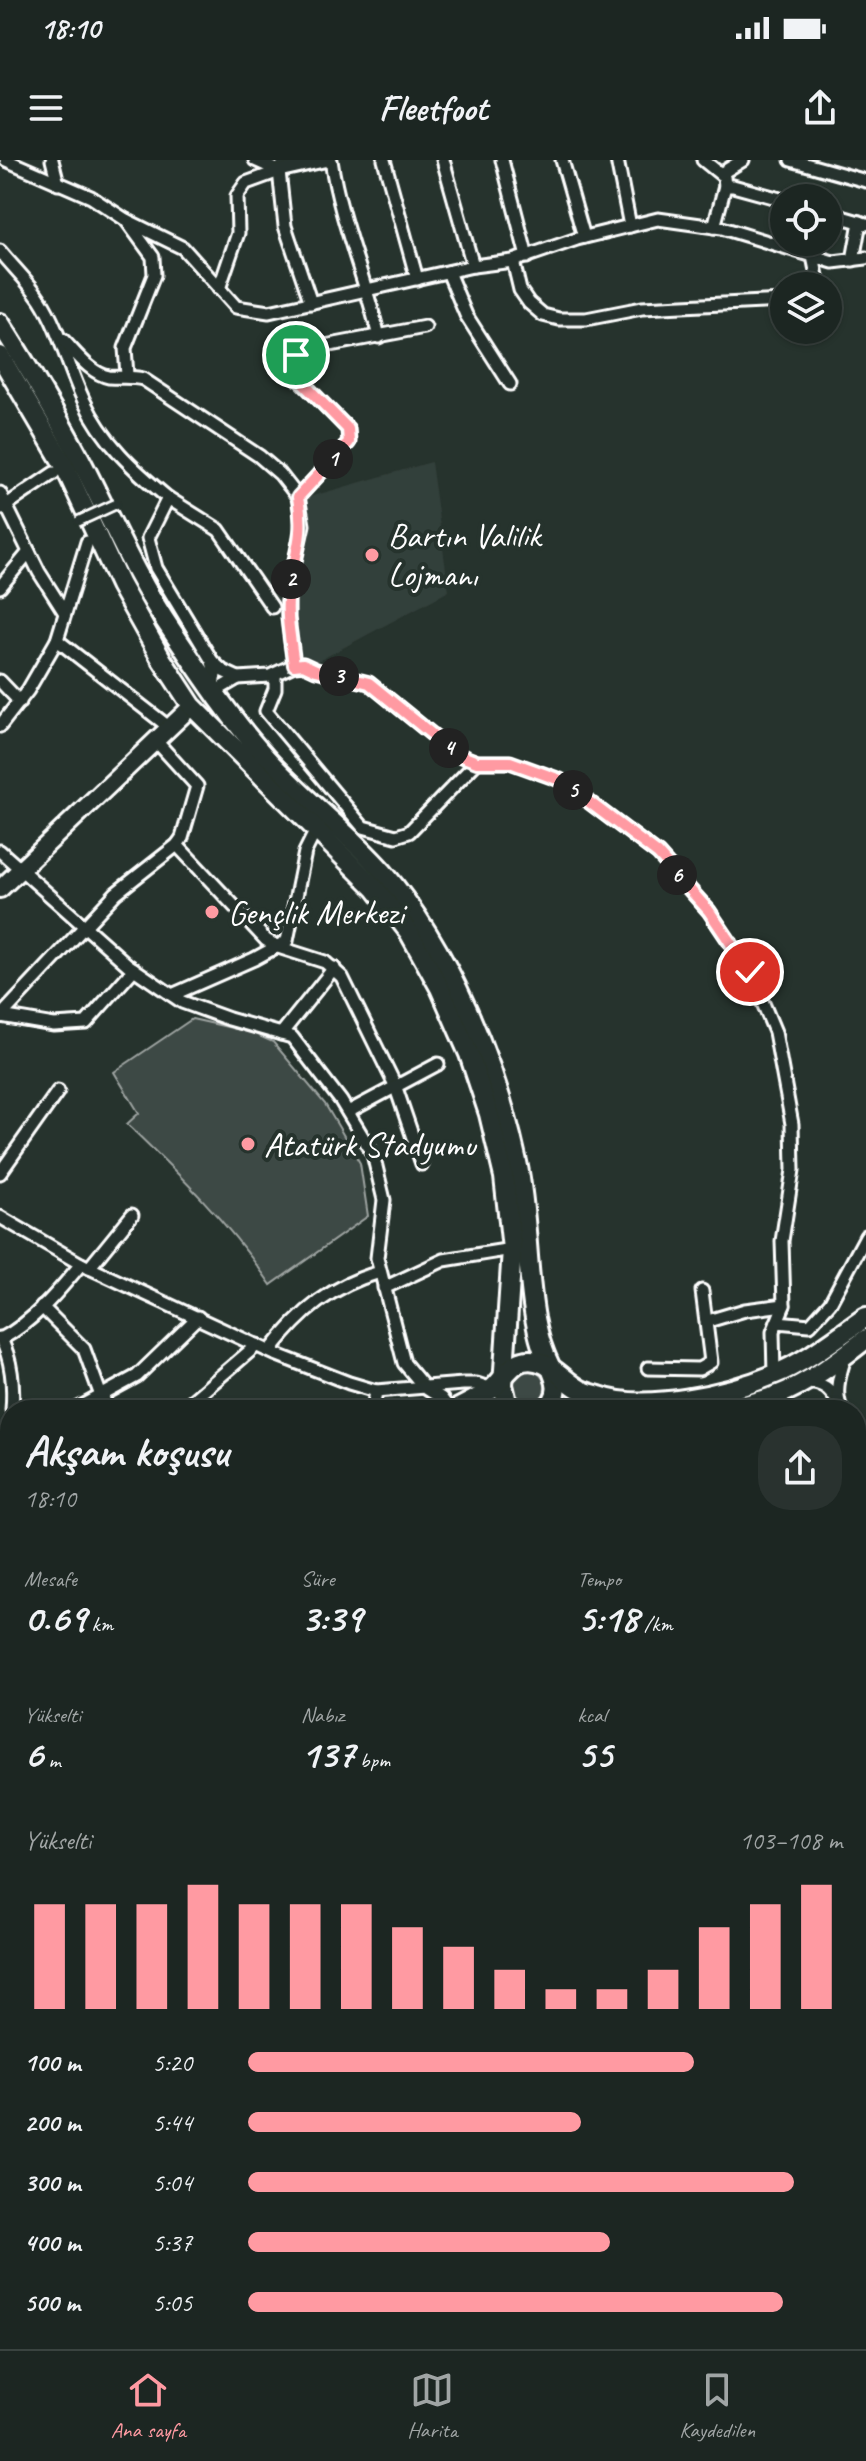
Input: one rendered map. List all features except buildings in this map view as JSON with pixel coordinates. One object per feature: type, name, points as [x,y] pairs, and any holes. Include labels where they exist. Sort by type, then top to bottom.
[{"type":"highway","points":[[0,323],[79,457],[134,567],[170,628],[212,689],[266,758],[383,873],[421,926],[454,984],[480,1038],[518,1163],[535,1318],[542,1349],[558,1385],[554,1400]]},
{"type":"highway","points":[[0,356],[63,463],[120,585],[192,706],[375,888],[409,932],[440,988],[469,1054],[489,1114],[504,1177],[512,1249],[500,1386],[506,1400]]},
{"type":"highway","points":[[192,706],[212,689]]},
{"type":"highway","points":[[641,1400],[690,1397],[774,1375],[866,1317]]},
{"type":"highway","points":[[761,1400],[803,1382],[865,1341]]},
{"type":"highway","points":[[469,1400],[500,1386],[510,1368],[526,1360],[535,1360],[581,1390],[618,1400]]},
{"type":"main road","points":[[0,889],[192,706]]},
{"type":"street","points":[[6,160],[91,197],[126,220],[183,248],[236,307],[269,312],[473,266],[513,261],[584,237],[658,219],[714,227],[770,243]]},
{"type":"street","points":[[52,160],[58,184]]},
{"type":"street","points":[[255,160],[283,165],[329,160],[337,201],[368,290],[379,337]]},
{"type":"street","points":[[384,160],[417,279]]},
{"type":"street","points":[[443,160],[473,266]]},
{"type":"street","points":[[502,160],[527,257]]},
{"type":"street","points":[[562,160],[584,237]]},
{"type":"street","points":[[617,160],[630,226]]},
{"type":"street","points":[[703,160],[722,173],[725,186],[714,227]]},
{"type":"street","points":[[722,173],[743,160]]},
{"type":"street","points":[[791,160],[866,181]]},
{"type":"street","points":[[219,289],[238,233],[237,196],[246,183],[283,165]]},
{"type":"street","points":[[283,165],[285,226],[311,303]]},
{"type":"street","points":[[725,186],[770,196]]},
{"type":"street","points":[[842,217],[863,223],[853,260]]},
{"type":"street","points":[[126,220],[153,257],[154,275],[125,348],[127,375]]},
{"type":"street","points":[[0,251],[39,298],[57,333],[84,403],[107,441],[134,470],[168,498],[219,530],[272,607]]},
{"type":"street","points":[[816,272],[813,256],[833,262],[866,258]]},
{"type":"street","points":[[513,261],[520,290],[529,303],[543,315],[559,319],[577,320],[652,307],[770,302]]},
{"type":"street","points":[[448,272],[466,315],[510,384]]},
{"type":"street","points":[[298,497],[349,442],[348,429],[294,374],[292,363],[296,355],[309,349],[425,327]]},
{"type":"street","points":[[57,333],[90,367],[107,377],[127,375],[143,379],[259,456],[280,474],[298,497],[303,525],[288,592],[294,665]]},
{"type":"street","points":[[54,473],[2,503],[65,613]]},
{"type":"street","points":[[168,498],[148,538],[156,568],[212,661],[238,678]]},
{"type":"street","points":[[79,521],[116,504]]},
{"type":"street","points":[[0,726],[20,702],[57,640],[87,542]]},
{"type":"street","points":[[0,587],[29,552]]},
{"type":"street","points":[[57,640],[170,728]]},
{"type":"street","points":[[212,661],[215,675],[212,689],[221,688],[238,678],[275,674],[303,664],[369,683],[456,754],[477,762],[510,762],[560,780],[658,854],[709,911],[750,972],[775,1032],[792,1124],[793,1170],[782,1241],[784,1305],[773,1332],[774,1375]]},
{"type":"street","points":[[275,674],[275,689],[266,711],[363,827],[396,836],[409,832],[477,762]]},
{"type":"street","points":[[0,681],[20,702]]},
{"type":"street","points":[[0,1017],[116,893],[177,845],[185,832],[197,786],[156,741]]},
{"type":"street","points":[[172,995],[287,941],[305,852],[317,828]]},
{"type":"street","points":[[177,845],[266,940],[325,962],[342,977],[395,1085],[422,1164]]},
{"type":"street","points":[[0,851],[134,969],[182,1002],[292,1037],[348,1112],[373,1154],[384,1200],[377,1258],[404,1363],[439,1400]]},
{"type":"street","points":[[281,1034],[334,968]]},
{"type":"street","points":[[0,1017],[54,1025],[86,1023],[134,969]]},
{"type":"street","points":[[348,1112],[438,1064]]},
{"type":"street","points":[[0,1173],[58,1091]]},
{"type":"street","points":[[13,1400],[5,1347],[0,1339],[14,1332],[42,1307],[132,1215]]},
{"type":"street","points":[[0,1217],[85,1266],[270,1351],[376,1391],[463,1384],[500,1386]]},
{"type":"street","points":[[777,1322],[810,1325],[830,1303],[866,1236]]},
{"type":"street","points":[[384,1288],[444,1260],[512,1249]]},
{"type":"street","points":[[270,1351],[293,1322],[319,1301],[354,1280],[380,1272]]},
{"type":"street","points":[[648,1368],[699,1369],[711,1362],[702,1291]]},
{"type":"street","points":[[708,1321],[745,1310],[784,1305]]},
{"type":"street","points":[[42,1307],[84,1349],[104,1400]]},
{"type":"street","points":[[94,1400],[137,1376],[198,1317]]},
{"type":"street","points":[[193,1400],[257,1345]]},
{"type":"street","points":[[839,1400],[838,1381],[845,1355]]},
{"type":"street","points":[[803,1382],[819,1383],[829,1388],[836,1400]]},
{"type":"street","points":[[375,1400],[376,1391]]},
{"type":"shaded area","name":"Bartın Valilik Lojmanı","points":[[431,462],[449,591],[313,664],[296,655],[290,608],[302,499]]},
{"type":"shaded area","name":"Atatürk Stadyumu","points":[[192,1019],[250,1032],[273,1042],[325,1104],[360,1163],[368,1216],[271,1285],[221,1220],[127,1124],[139,1113],[114,1072]]},
{"type":"shaded area","points":[[528,1370],[540,1375],[545,1387],[538,1400],[518,1400],[511,1387],[516,1375]]},
{"type":"place","name":"Bartın Valilik Lojmanı","points":[[372,555]]},
{"type":"place","name":"Gençlik Merkezi","points":[[212,912]]},
{"type":"place","name":"Atatürk Stadyumu","points":[[248,1144]]},
{"type":"route","points":[[296,355],[292,363],[294,374],[348,429],[349,442],[298,497],[303,525],[288,592],[294,665],[303,664],[369,683],[456,754],[477,762],[510,762],[560,780],[658,854],[709,911],[750,972]]}]
